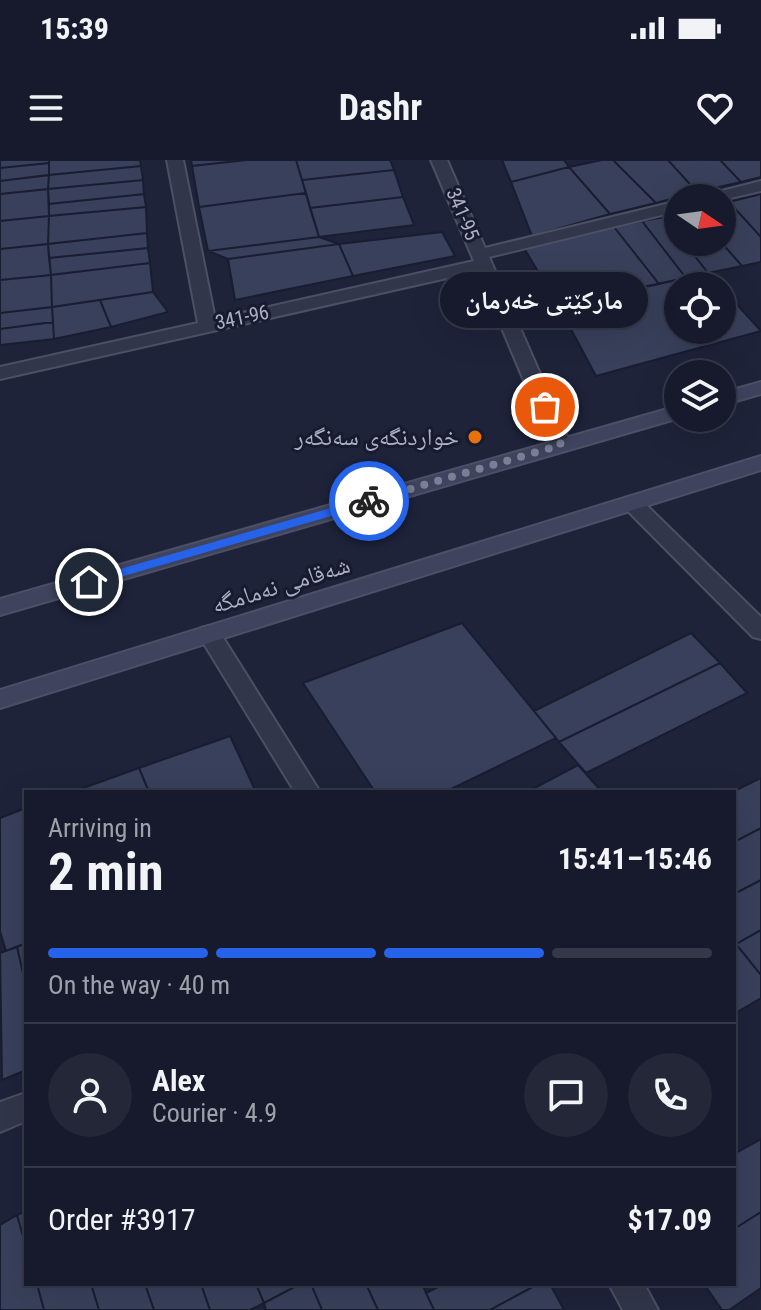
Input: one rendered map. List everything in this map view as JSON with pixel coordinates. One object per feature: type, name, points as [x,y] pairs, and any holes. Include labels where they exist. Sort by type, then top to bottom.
[{"type":"main road","points":[[736,395],[761,388]]},
{"type":"main road","points":[[0,607],[664,416]]},
{"type":"main road","name":"شەقامی نەمامگە","points":[[0,699],[761,463]]},
{"type":"street","points":[[175,160],[207,324]]},
{"type":"street","name":"341-95","points":[[439,160],[561,445]]},
{"type":"street","points":[[736,192],[761,186]]},
{"type":"street","name":"341-96","points":[[0,373],[482,259],[664,210]]},
{"type":"street","points":[[632,503],[761,631]]},
{"type":"street","points":[[209,634],[307,790]]},
{"type":"street","points":[[0,1117],[24,1108]]},
{"type":"street","points":[[626,1286],[642,1310]]},
{"type":"building","points":[[0,160],[49,160],[49,163],[0,168]]},
{"type":"building","points":[[49,160],[140,160],[141,166],[49,175]]},
{"type":"building","points":[[191,160],[247,160],[192,166]]},
{"type":"building","points":[[247,160],[296,160],[306,193],[199,207],[192,166]]},
{"type":"building","points":[[296,160],[390,160],[394,170],[302,180]]},
{"type":"building","points":[[502,160],[564,160],[569,167],[511,182]]},
{"type":"building","points":[[613,160],[656,203],[610,214],[569,167]]},
{"type":"building","points":[[613,160],[668,160],[690,184],[664,184],[664,201],[656,203]]},
{"type":"building","points":[[668,160],[720,160],[741,182],[732,184],[690,184]]},
{"type":"building","points":[[720,160],[761,160],[761,177],[741,182]]},
{"type":"building","points":[[49,163],[49,175],[0,181],[0,168]]},
{"type":"building","points":[[141,166],[143,180],[48,189],[49,175]]},
{"type":"building","points":[[569,167],[610,214],[532,236],[511,182]]},
{"type":"building","points":[[394,170],[403,197],[310,208],[302,180]]},
{"type":"building","points":[[49,175],[48,189],[0,194],[0,181]]},
{"type":"building","points":[[143,180],[144,194],[49,204],[48,189]]},
{"type":"building","points":[[48,189],[49,216],[0,221],[0,194]]},
{"type":"building","points":[[306,193],[319,237],[208,251],[199,207]]},
{"type":"building","points":[[144,194],[146,207],[49,216],[49,204]]},
{"type":"building","points":[[761,194],[761,237],[736,210],[736,200]]},
{"type":"building","points":[[403,197],[414,225],[319,237],[310,208]]},
{"type":"building","points":[[146,207],[147,233],[48,244],[49,216]]},
{"type":"building","points":[[736,210],[761,237],[761,262],[742,266],[733,256],[736,256]]},
{"type":"building","points":[[49,216],[48,244],[0,249],[0,221]]},
{"type":"building","points":[[664,217],[664,250],[642,221]]},
{"type":"building","points":[[642,221],[664,250],[664,256],[669,256],[681,272],[664,272],[664,283],[659,284],[614,227]]},
{"type":"building","points":[[614,227],[659,284],[558,305],[524,248]]},
{"type":"building","points":[[442,232],[455,256],[353,276],[339,244]]},
{"type":"building","points":[[147,233],[148,248],[49,258],[48,244]]},
{"type":"building","points":[[319,237],[339,244],[228,259],[208,251]]},
{"type":"building","points":[[48,244],[51,275],[0,280],[0,249]]},
{"type":"building","points":[[339,244],[353,276],[235,300],[228,259]]},
{"type":"building","points":[[148,248],[150,263],[51,275],[49,258]]},
{"type":"building","points":[[669,256],[695,256],[707,272],[681,272]]},
{"type":"building","points":[[695,256],[733,256],[742,266],[713,272],[707,272]]},
{"type":"building","points":[[150,263],[153,292],[52,307],[51,275]]},
{"type":"building","points":[[51,275],[52,307],[0,313],[0,280]]},
{"type":"building","points":[[664,282],[664,344],[713,344],[596,376],[558,305]]},
{"type":"building","points":[[153,292],[168,312],[111,327],[100,300]]},
{"type":"building","points":[[100,300],[111,327],[54,339],[52,307]]},
{"type":"building","points":[[736,303],[761,331],[736,338]]},
{"type":"building","points":[[52,307],[53,322],[0,329],[0,313]]},
{"type":"building","points":[[53,322],[54,339],[0,345],[0,329]]},
{"type":"building","points":[[462,623],[556,738],[449,790],[374,790],[303,683]]},
{"type":"building","points":[[691,633],[720,663],[559,742],[534,711]]},
{"type":"building","points":[[720,663],[747,693],[586,773],[559,742]]},
{"type":"building","points":[[230,736],[255,790],[148,790],[139,768]]},
{"type":"building","points":[[578,765],[600,790],[531,790]]},
{"type":"building","points":[[139,768],[148,790],[78,790]]},
{"type":"building","points":[[761,778],[761,828],[736,841],[736,790]]},
{"type":"building","points":[[24,809],[24,944],[6,951],[0,931],[0,818]]},
{"type":"building","points":[[761,828],[761,880],[736,893],[736,841]]},
{"type":"building","points":[[761,880],[761,930],[736,944],[736,893]]},
{"type":"building","points":[[761,930],[761,975],[736,944]]},
{"type":"building","points":[[24,944],[24,977],[17,947]]},
{"type":"building","points":[[736,944],[761,975],[761,998],[736,1013]]},
{"type":"building","points":[[17,947],[24,977],[24,1071],[2,1080],[0,953]]},
{"type":"building","points":[[761,1139],[761,1212],[736,1228],[736,1153]]},
{"type":"building","points":[[24,1212],[24,1240],[17,1215]]},
{"type":"building","points":[[761,1212],[761,1288],[729,1310],[722,1310],[705,1286],[736,1286],[736,1228]]},
{"type":"building","points":[[17,1215],[24,1240],[24,1286],[38,1286],[44,1310],[0,1310],[0,1225]]},
{"type":"building","points":[[38,1286],[92,1286],[99,1310],[44,1310]]},
{"type":"building","points":[[92,1286],[146,1286],[154,1310],[99,1310]]},
{"type":"building","points":[[146,1286],[202,1286],[210,1310],[154,1310]]},
{"type":"building","points":[[202,1286],[257,1286],[264,1303],[250,1310],[210,1310]]},
{"type":"building","points":[[257,1286],[296,1286],[264,1303]]},
{"type":"building","points":[[296,1286],[312,1286],[322,1310],[266,1310],[264,1303]]},
{"type":"building","points":[[312,1286],[367,1286],[378,1310],[322,1310]]},
{"type":"building","points":[[367,1286],[423,1286],[434,1310],[378,1310]]},
{"type":"building","points":[[440,1286],[534,1286],[490,1310],[434,1310],[426,1293]]},
{"type":"building","points":[[534,1286],[551,1286],[564,1310],[490,1310]]},
{"type":"way so far","points":[[369,501],[561,445],[545,407]]},
{"type":"place","name":"مارکێتی خەرمان","points":[[545,407]]},
{"type":"place","name":"خواردنگەی سەنگەر","points":[[475,437]]},
{"type":"route","points":[[89,582],[369,501]]}]
